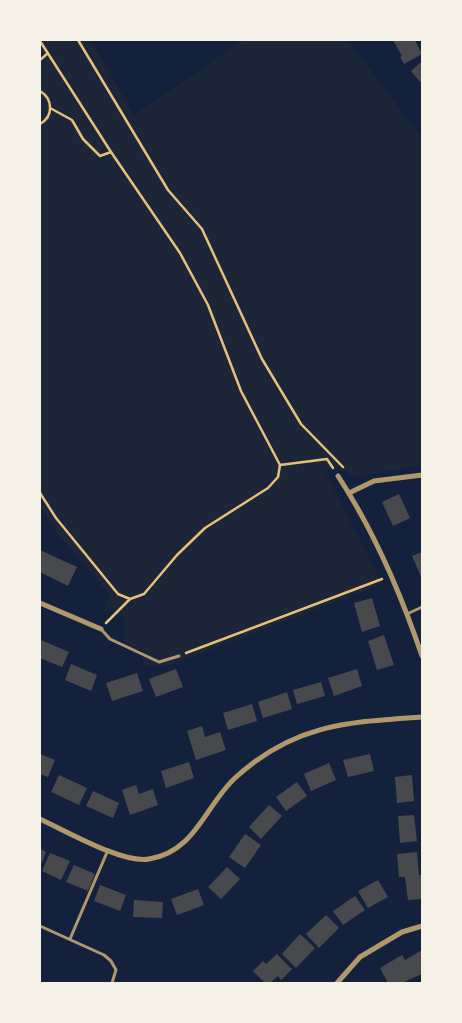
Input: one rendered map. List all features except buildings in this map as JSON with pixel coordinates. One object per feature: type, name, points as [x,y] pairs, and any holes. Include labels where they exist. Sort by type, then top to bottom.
[{"type":"street","points":[[349,493],[374,481],[422,475]]},
{"type":"street","points":[[338,476],[349,493],[391,576],[408,614],[422,656]]},
{"type":"street","points":[[40,603],[101,628]]},
{"type":"street","points":[[40,819],[124,857],[148,860],[175,851],[192,834],[212,805],[235,778],[293,738],[318,729],[366,721],[422,717]]},
{"type":"street","points":[[337,983],[360,957],[402,932],[422,926]]},
{"type":"lane","points":[[408,614],[422,607]]},
{"type":"lane","points":[[101,628],[110,639],[159,662],[179,656]]},
{"type":"lane","points":[[70,939],[108,850]]},
{"type":"lane","points":[[40,926],[104,955],[111,961],[116,973],[112,983]]},
{"type":"path","points":[[78,40],[168,190],[202,229],[262,358],[301,424],[344,468],[338,476],[328,459],[280,465]]},
{"type":"path","points":[[40,41],[110,152],[180,253],[208,305],[240,392],[280,465],[278,477],[268,488],[205,528],[177,555],[144,594],[130,599],[101,628]]},
{"type":"path","points":[[40,60],[47,54]]},
{"type":"path","points":[[40,91],[47,97],[50,108],[47,118],[40,124]]},
{"type":"path","points":[[50,108],[72,120],[83,139],[100,156],[110,152]]},
{"type":"path","points":[[40,493],[72,539],[118,594],[130,599]]},
{"type":"path","points":[[179,656],[224,637],[391,576]]},
{"type":"shaded area","points":[[40,40],[91,40],[134,115],[243,40],[348,40],[422,139],[422,465],[353,477],[338,466],[325,471],[382,584],[170,665],[143,665],[143,652],[124,642],[124,619],[112,609],[102,614],[110,596],[57,533],[40,508]]}]
